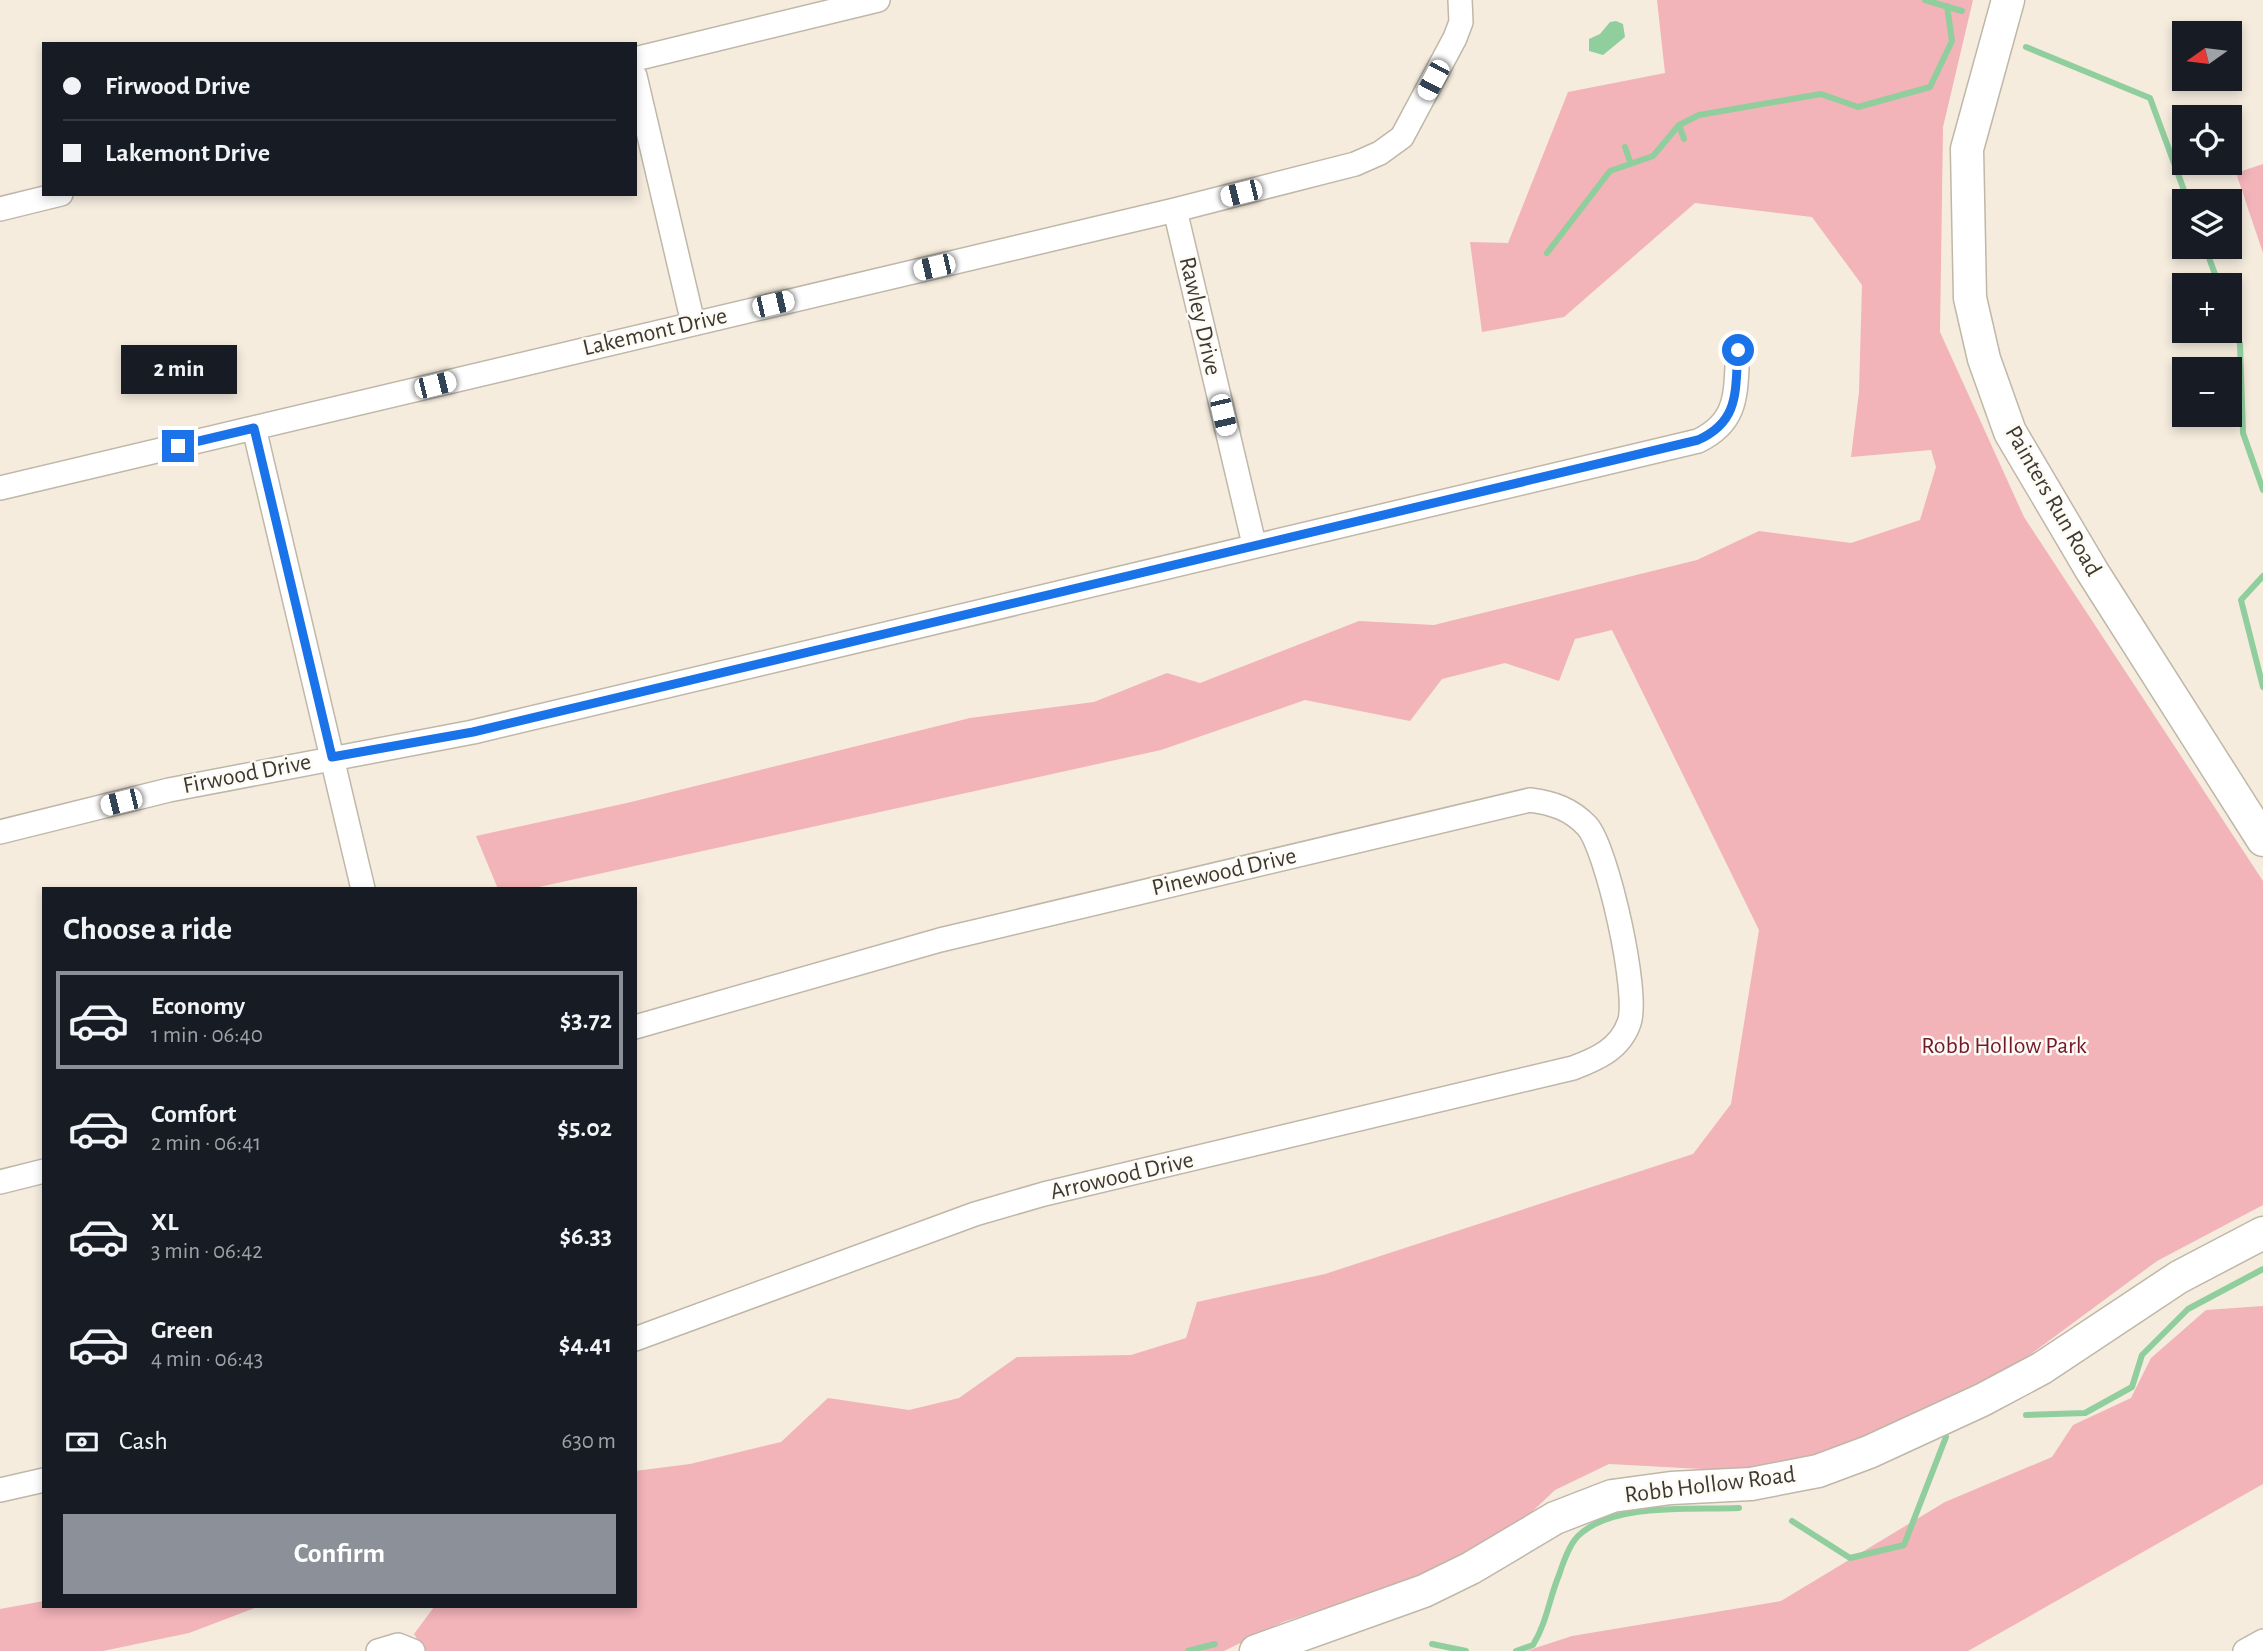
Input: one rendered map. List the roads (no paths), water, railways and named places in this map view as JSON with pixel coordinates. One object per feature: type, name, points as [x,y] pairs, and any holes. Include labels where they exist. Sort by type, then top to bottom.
[{"type":"street","points":[[637,59],[878,0]]},
{"type":"street","name":"Lakemont Drive","points":[[0,488],[1175,210],[1355,164],[1402,137],[1449,50],[1461,22],[1460,0]]},
{"type":"street","name":"Painters Run Road","points":[[2008,0],[1967,149],[1970,298],[1984,359],[2010,432],[2092,571],[2258,821]]},
{"type":"street","points":[[637,85],[693,323]]},
{"type":"street","points":[[0,209],[53,196]]},
{"type":"street","name":"Rawley Drive","points":[[1175,210],[1254,544]]},
{"type":"street","name":"Firwood Drive","points":[[0,832],[169,790],[473,732],[1698,440],[1717,432],[1729,416],[1738,350]]},
{"type":"street","points":[[254,428],[363,887]]},
{"type":"street","name":"Pinewood Drive","points":[[637,1026],[940,940],[1530,800],[1551,803],[1571,812],[1589,828],[1600,852],[1632,982],[1633,1005],[1629,1024],[1616,1045]]},
{"type":"street","name":"Arrowood Drive","points":[[637,1338],[975,1214],[1044,1194],[1573,1068],[1600,1059],[1616,1045]]},
{"type":"street","points":[[0,1182],[42,1172]]},
{"type":"street","name":"Robb Hollow Road","points":[[1255,1651],[1424,1591],[1471,1568],[1555,1518],[1612,1496],[1671,1488],[1751,1484],[1818,1471],[1869,1452],[1982,1400],[2042,1368],[2179,1277],[2263,1233]]},
{"type":"street","points":[[0,1490],[42,1480]]},
{"type":"street","points":[[2245,1651],[2263,1641]]},
{"type":"street","points":[[378,1651],[398,1645],[413,1651]]},
{"type":"waterway","points":[[1925,0],[1962,11]]},
{"type":"waterway","points":[[1547,253],[1610,171],[1653,156],[1679,125],[1699,115],[1821,94],[1858,107],[1930,87],[1952,41],[1947,6]]},
{"type":"waterway","points":[[2026,47],[2150,98],[2184,189]]},
{"type":"waterway","points":[[1679,125],[1684,139]]},
{"type":"waterway","points":[[1625,147],[1631,164]]},
{"type":"waterway","points":[[2209,259],[2215,273]]},
{"type":"waterway","points":[[2240,343],[2243,433],[2263,490]]},
{"type":"waterway","points":[[2263,576],[2241,600],[2263,687]]},
{"type":"waterway","points":[[2026,1415],[2085,1413],[2132,1387],[2142,1355],[2188,1309],[2263,1269]]},
{"type":"waterway","points":[[1792,1521],[1850,1558],[1904,1545],[1946,1437]]},
{"type":"waterway","points":[[1516,1651],[1533,1645],[1542,1628],[1569,1549],[1578,1536],[1593,1525],[1611,1518],[1654,1510],[1739,1508]]},
{"type":"waterway","points":[[1188,1651],[1215,1644]]},
{"type":"waterway","points":[[1432,1644],[1466,1651]]},
{"type":"park label","name":"Robb Hollow Park","points":[[2004,1046]]}]
